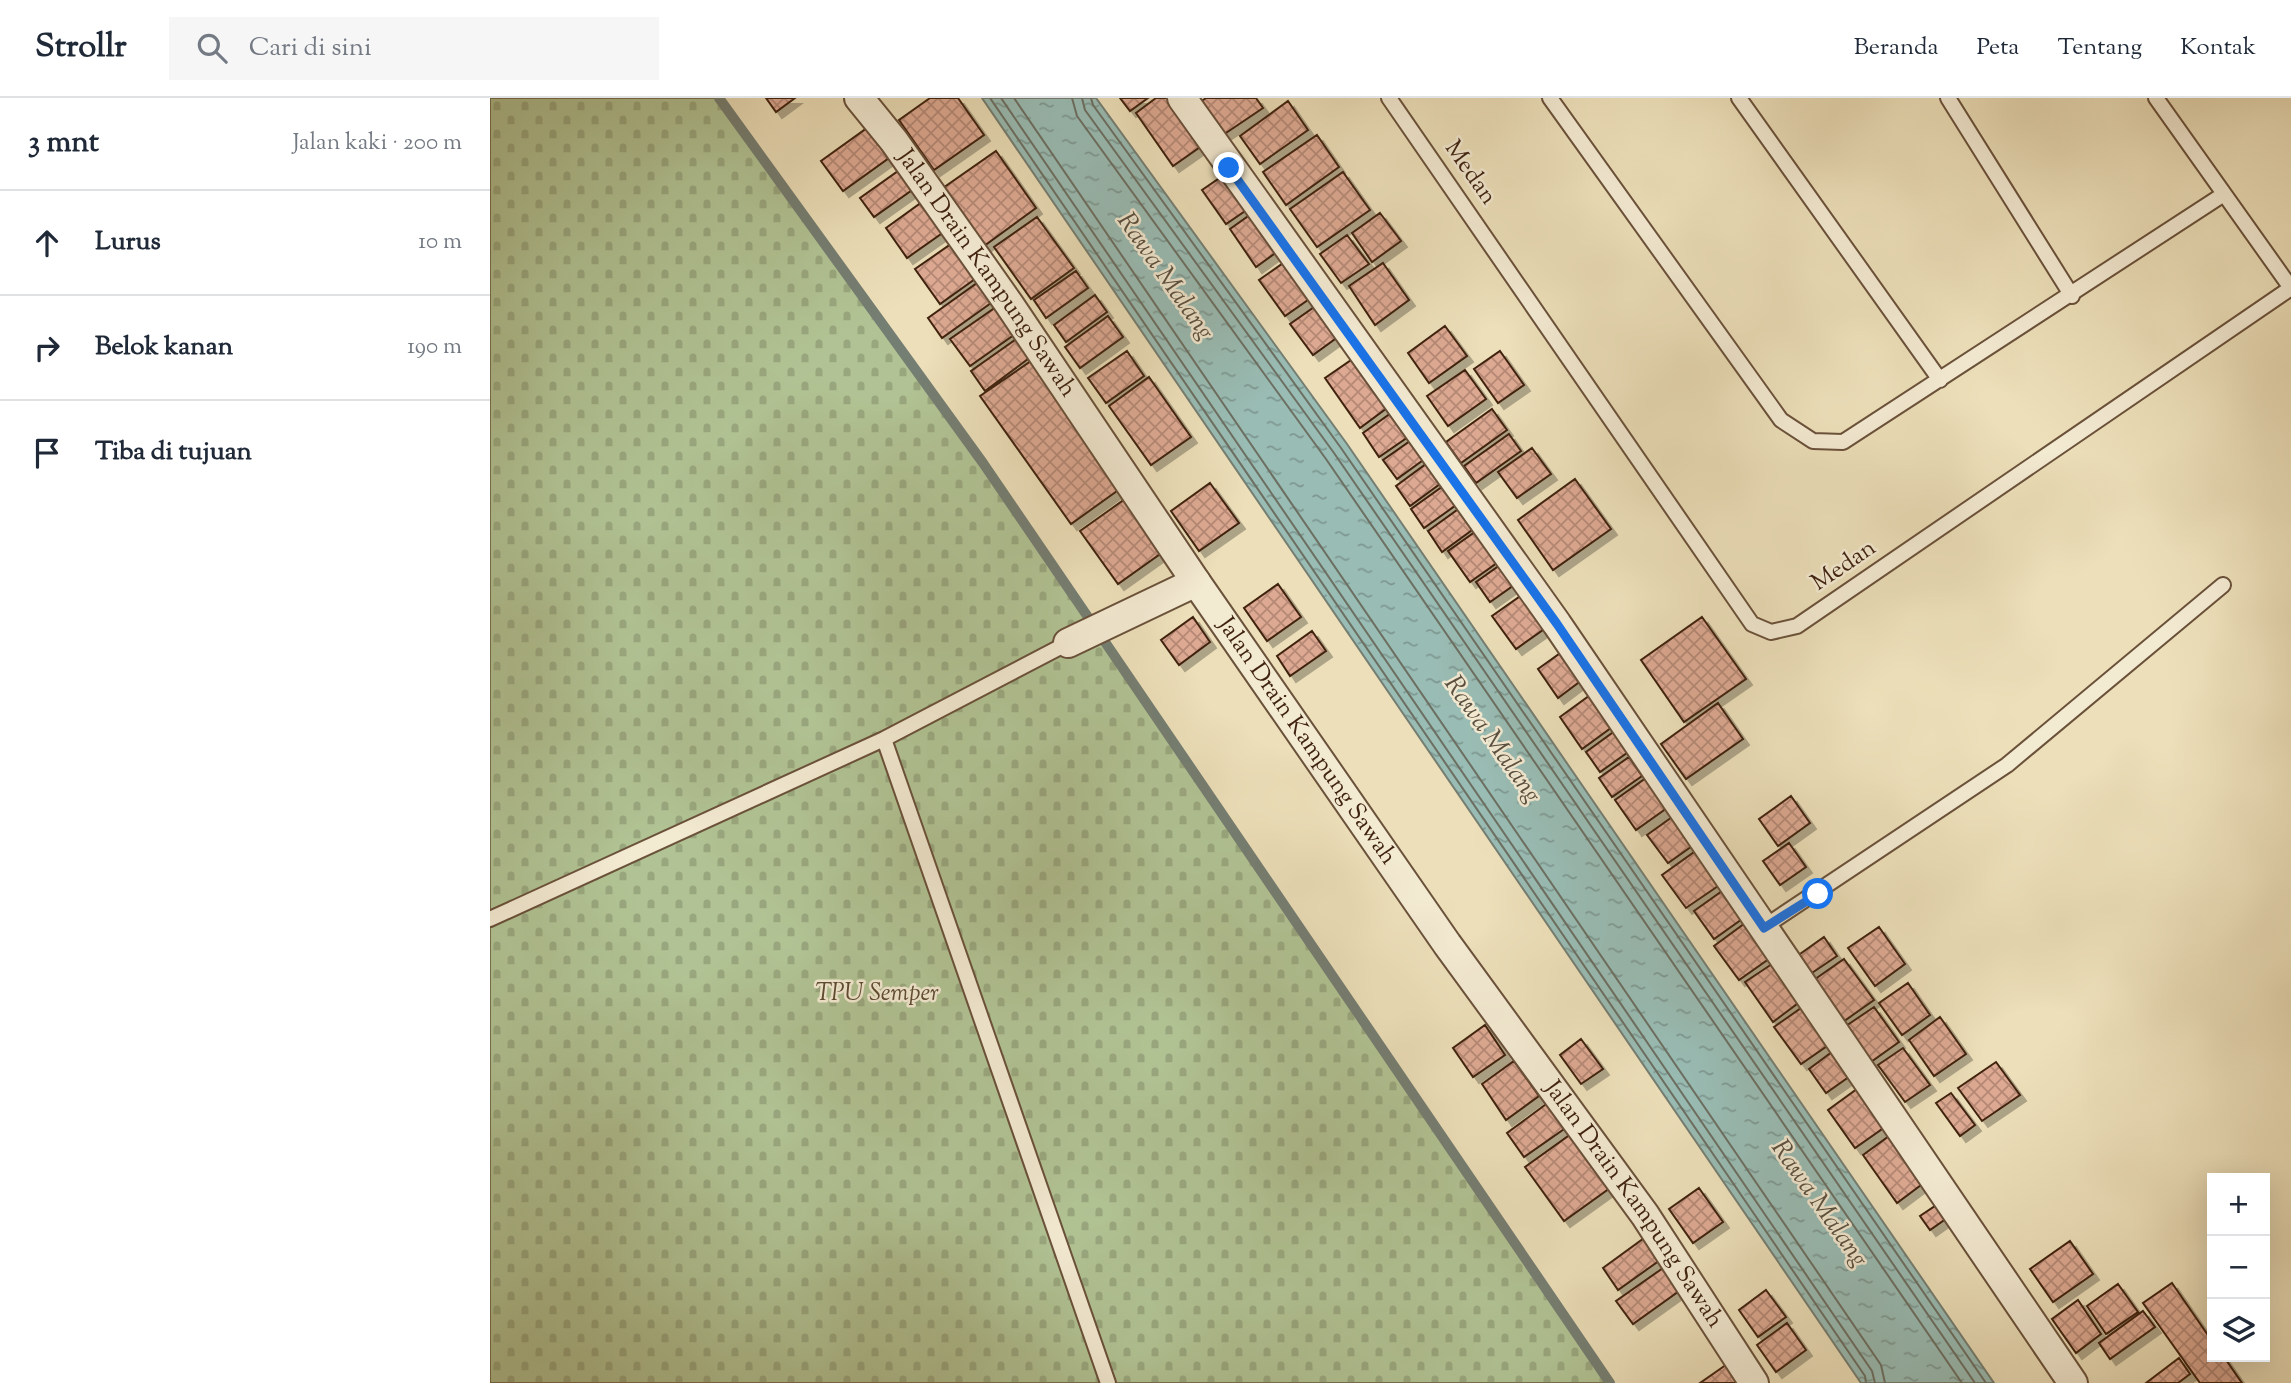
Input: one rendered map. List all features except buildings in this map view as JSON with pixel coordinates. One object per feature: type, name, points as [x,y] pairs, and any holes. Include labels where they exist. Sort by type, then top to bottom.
[{"type":"street","name":"Jalan Drain Kampung Sawah","points":[[859,98],[894,141],[1009,304],[1196,582],[1447,944],[1645,1215],[1754,1383]]},
{"type":"street","points":[[1182,98],[1557,624],[2073,1383]]},
{"type":"street","points":[[1068,643],[1196,582]]},
{"type":"lane","name":"Medan","points":[[1389,98],[1752,624],[1771,632],[1797,626],[2291,288],[2156,98]]},
{"type":"lane","points":[[1550,98],[1781,420],[1813,441],[1843,442],[2072,296],[2224,194]]},
{"type":"lane","points":[[1739,98],[1941,380]]},
{"type":"lane","points":[[1948,98],[2072,296]]},
{"type":"lane","points":[[1764,928],[2007,765],[2223,585]]},
{"type":"lane","points":[[490,919],[884,739],[1068,643]]},
{"type":"lane","points":[[884,739],[1108,1383]]},
{"type":"green space","name":"TPU Semper","points":[[490,98],[719,98],[983,463],[1610,1383],[490,1383]]},
{"type":"water","name":"Rawa Malang","points":[[982,98],[1096,98],[1347,444],[1994,1383],[1861,1383]]},
{"type":"waterway","points":[[719,98],[983,463],[1610,1383]]},
{"type":"route","points":[[1229,168],[1557,624],[1764,928],[1818,894]]}]
